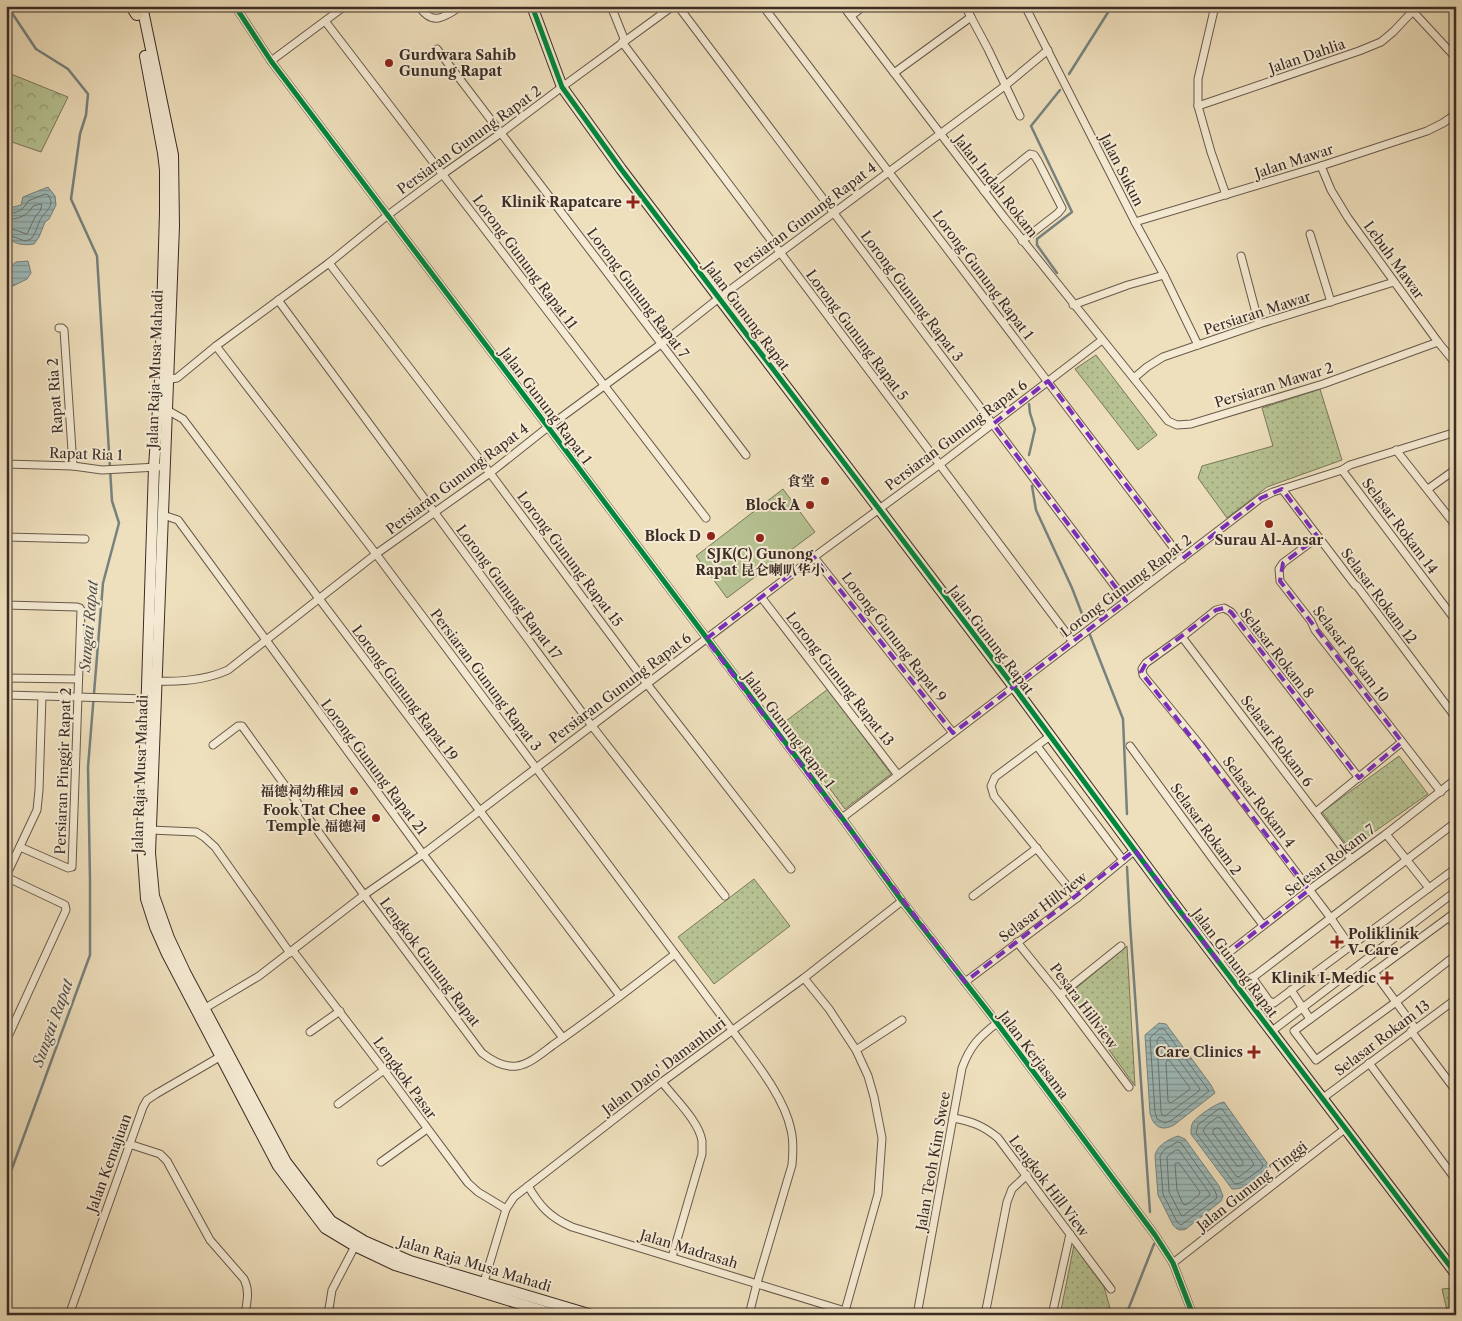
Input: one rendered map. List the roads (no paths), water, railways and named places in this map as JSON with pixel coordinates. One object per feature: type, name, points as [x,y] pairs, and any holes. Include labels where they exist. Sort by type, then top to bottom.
[{"type":"main road","name":"Jalan Gunung Rapat","points":[[532,6],[562,86],[621,170],[1014,687],[1456,1274]]},
{"type":"main road","name":"Jalan Raja Musa Mahadi","points":[[136,8],[165,170],[166,213],[164,380],[154,467],[142,830],[146,899],[154,927],[167,954],[201,1011],[224,1055],[278,1166],[325,1228],[355,1246],[395,1265],[586,1314]]},
{"type":"main road","name":"Jalan Raja Musa Mahadi","points":[[164,380],[167,410],[150,853],[154,896],[169,938],[201,1011]]},
{"type":"main road","points":[[155,722],[153,706],[147,699],[153,696],[157,681]]},
{"type":"main road","name":"Jalan Raja Musa Mahadi","points":[[224,1055],[286,1162],[331,1221],[364,1241],[410,1261],[556,1315]]},
{"type":"street","name":"Jalan Gunung Rapat 1","points":[[235,6],[271,61],[338,147],[842,818]]},
{"type":"street","points":[[271,61],[345,6]]},
{"type":"street","points":[[419,6],[426,15],[438,19],[445,17],[461,6]]},
{"type":"street","name":"Lorong Gunung Rapat 5","points":[[611,6],[623,41],[780,254],[1072,642]]},
{"type":"street","name":"Persiaran Gunung Rapat 2","points":[[164,380],[177,378],[216,346],[329,263],[443,174],[673,6]]},
{"type":"street","name":"Lorong Gunung Rapat 3","points":[[678,6],[1126,601]]},
{"type":"street","name":"Lorong Gunung Rapat 1","points":[[763,6],[1182,559]]},
{"type":"street","name":"Jalan Indah Rokam","points":[[843,6],[1022,240],[1134,378]]},
{"type":"street","points":[[851,16],[864,6]]},
{"type":"street","points":[[966,6],[1020,116]]},
{"type":"street","name":"Jalan Sukun","points":[[1025,6],[1164,275],[1198,345]]},
{"type":"street","points":[[1215,6],[1198,79],[1198,106],[1226,195]]},
{"type":"street","points":[[1410,9],[1456,58]]},
{"type":"street","name":"Jalan Dahlia","points":[[1198,106],[1359,52],[1381,42],[1393,32],[1410,9]]},
{"type":"street","points":[[894,73],[971,17]]},
{"type":"street","name":"Lorong Gunung Rapat 11","points":[[325,20],[706,518]]},
{"type":"street","name":"Lorong Gunung Rapat 7","points":[[437,49],[746,455]]},
{"type":"street","name":"Persiaran Gunung Rapat 4","points":[[157,681],[197,680],[215,676],[228,670],[376,554],[490,473],[719,298],[1006,85],[1048,50]]},
{"type":"street","name":"Jalan Mawar","points":[[1135,222],[1321,166],[1427,130],[1456,114]]},
{"type":"street","points":[[984,191],[1030,154],[1034,155],[1046,174],[1062,208],[1022,240]]},
{"type":"street","name":"Lebuh Mawar","points":[[1321,166],[1331,190],[1348,218],[1456,364]]},
{"type":"street","points":[[1310,234],[1330,302]]},
{"type":"street","points":[[1241,256],[1259,324]]},
{"type":"street","name":"Lorong Gunung Rapat 15","points":[[329,263],[490,473],[647,684],[792,869]]},
{"type":"street","points":[[1073,305],[1128,285],[1164,275]]},
{"type":"street","name":"Persiaran Mawar","points":[[1134,378],[1163,357],[1259,324],[1394,282]]},
{"type":"street","name":"Lorong Gunung Rapat 17","points":[[278,300],[592,726],[725,896]]},
{"type":"street","name":"Rapat Ria 2","points":[[59,328],[64,330],[72,466]]},
{"type":"street","name":"Persiaran Gunung Rapat 6","points":[[201,1011],[259,976],[292,952],[364,895],[423,854],[478,810],[939,465],[1102,340]]},
{"type":"street","name":"Persiaran Mawar 2","points":[[1134,378],[1168,422],[1177,426],[1191,424],[1323,384],[1438,342]]},
{"type":"street","name":"Persiaran Gunung Rapat 3","points":[[216,346],[376,554],[676,954],[773,1088],[792,1131],[792,1165],[749,1315]]},
{"type":"street","name":"Lorong Gunung Rapat 19","points":[[167,410],[183,419],[620,996]]},
{"type":"street","name":"Lorong Gunung Rapat 2","points":[[842,818],[1261,498],[1272,492],[1342,470],[1350,465],[1456,432]]},
{"type":"street","points":[[1396,450],[1456,526]]},
{"type":"street","name":"Rapat Ria 1","points":[[6,464],[72,466],[102,470],[165,466]]},
{"type":"street","points":[[1428,489],[1456,469]]},
{"type":"street","name":"Selasar Rokam 14","points":[[1342,470],[1456,621]]},
{"type":"street","name":"Selasar Rokam 12","points":[[1282,489],[1456,718]]},
{"type":"street","name":"Lorong Gunung Rapat 21","points":[[163,515],[178,520],[264,640],[423,854],[563,1038]]},
{"type":"street","points":[[6,537],[85,539]]},
{"type":"street","name":"Selasar Rokam 10","points":[[1318,537],[1283,564],[1279,569],[1280,581],[1311,621],[1315,630],[1441,792]]},
{"type":"street","name":"Lorong Gunung Rapat 9","points":[[814,557],[954,733]]},
{"type":"street","name":"Lorong Gunung Rapat 13","points":[[762,597],[898,775]]},
{"type":"street","name":"Persiaran Pinggir Rapat 2","points":[[6,605],[80,608],[81,610],[72,867],[68,868],[20,847]]},
{"type":"street","name":"Selasar Rokam 8","points":[[1144,675],[1142,670],[1146,663],[1216,610],[1224,608],[1231,612],[1359,778]]},
{"type":"street","name":"Selasar Rokam 6","points":[[1182,637],[1351,859]]},
{"type":"street","name":"Selasar Rokam 4","points":[[1144,675],[1200,745],[1350,946]]},
{"type":"street","name":"Persiaran Pinggir Rapat 2","points":[[6,678],[78,679]]},
{"type":"street","points":[[6,695],[147,699]]},
{"type":"street","points":[[6,1041],[66,910],[64,904],[6,877],[37,810],[42,696]]},
{"type":"street","name":"Lengkok Gunung Rapat","points":[[213,745],[238,726],[242,726],[364,895],[482,1052],[490,1059],[501,1064],[515,1066],[526,1064],[676,954]]},
{"type":"street","points":[[1050,736],[995,777],[990,786],[994,796],[1077,898]]},
{"type":"street","points":[[1316,812],[1402,742]]},
{"type":"street","points":[[1038,746],[1123,860]]},
{"type":"street","name":"Selasar Rokam 2","points":[[1130,746],[1263,925]]},
{"type":"street","name":"Selesar Rokam 7","points":[[1218,960],[1456,779]]},
{"type":"street","name":"Jalan Kerjasama","points":[[842,818],[902,901],[997,1023],[1155,1235],[1173,1263],[1193,1315]]},
{"type":"street","points":[[1239,988],[1456,822]]},
{"type":"street","name":"Lengkok Pasar","points":[[150,830],[196,832],[214,847],[292,952],[340,1011],[468,1183],[478,1192],[506,1209]]},
{"type":"street","points":[[1386,834],[1429,888]]},
{"type":"street","points":[[973,896],[1037,848]]},
{"type":"street","name":"Selasar Hillview","points":[[965,982],[1077,898],[1135,850]]},
{"type":"street","points":[[1252,977],[1269,1001],[1274,1003],[1456,868]]},
{"type":"street","points":[[1272,1031],[1456,891]]},
{"type":"street","name":"Jalan Dato' Damanhuri","points":[[483,1287],[506,1209],[514,1197],[662,1082],[804,978],[902,901]]},
{"type":"street","points":[[1456,912],[1294,1031],[1316,1060],[1396,1002],[1456,955]]},
{"type":"street","points":[[1449,917],[1456,926]]},
{"type":"street","name":"Pesara Hillview","points":[[1018,942],[1060,994],[1129,1087]]},
{"type":"street","points":[[1060,994],[1121,946]]},
{"type":"street","points":[[1374,972],[1456,1091]]},
{"type":"street","points":[[804,978],[829,1009],[856,1050],[868,1076],[882,1138],[878,1194],[845,1311]]},
{"type":"street","points":[[1291,990],[1310,1019]]},
{"type":"street","name":"Selasar Rokam 13","points":[[1322,1098],[1455,1000]]},
{"type":"street","points":[[310,1032],[340,1011]]},
{"type":"street","points":[[856,1050],[902,1020]]},
{"type":"street","name":"Jalan Teoh Kim Swee","points":[[918,1315],[962,1068],[967,1054],[974,1044],[997,1023]]},
{"type":"street","name":"Jalan Kemajuan","points":[[69,1315],[142,1108],[147,1100],[224,1055]]},
{"type":"street","points":[[1369,1063],[1456,1180]]},
{"type":"street","points":[[338,1104],[384,1070]]},
{"type":"street","points":[[662,1082],[692,1120],[699,1131],[702,1142],[702,1154],[672,1257]]},
{"type":"street","name":"Lengkok Hill View","points":[[953,1118],[976,1123],[988,1129],[998,1138],[1112,1289]]},
{"type":"street","name":"Jalan Gunung Tinggi","points":[[1173,1263],[1346,1128]]},
{"type":"street","points":[[381,1162],[427,1129]]},
{"type":"street","points":[[129,1144],[160,1154],[167,1161],[210,1240],[248,1286],[245,1315]]},
{"type":"street","points":[[985,1315],[1007,1202],[1012,1189],[1027,1175]]},
{"type":"street","name":"Jalan Madrasah","points":[[528,1186],[547,1212],[572,1227],[858,1315]]},
{"type":"street","points":[[1052,1315],[1070,1234]]},
{"type":"street","points":[[328,1315],[332,1290],[355,1246]]},
{"type":"street","points":[[6,1314],[14,1315]]},
{"type":"water","points":[[48,187],[55,196],[56,205],[34,244],[19,244],[6,237],[6,209],[21,205],[23,197]]},
{"type":"water","points":[[28,261],[31,273],[27,279],[6,288],[6,270],[16,262]]},
{"type":"water","points":[[1159,1023],[1166,1024],[1215,1093],[1174,1125],[1165,1128],[1155,1124],[1150,1113],[1145,1035]]},
{"type":"water","points":[[1224,1102],[1268,1167],[1251,1183],[1237,1189],[1232,1189],[1191,1134],[1195,1119],[1212,1107]]},
{"type":"water","points":[[1178,1136],[1185,1139],[1219,1186],[1223,1196],[1221,1201],[1186,1229],[1182,1230],[1177,1229],[1173,1225],[1158,1195],[1155,1156],[1160,1146]]},
{"type":"waterway","name":"Sungai Rapat","points":[[6,1185],[90,955],[88,767],[103,583],[119,523],[112,501],[97,256],[71,199],[80,134],[86,115],[88,94],[68,69],[36,49],[10,10],[10,6]]},
{"type":"waterway","points":[[1069,74],[1112,6]]},
{"type":"waterway","points":[[1057,273],[1037,245],[1037,239],[1072,212],[1031,126],[1060,90]]},
{"type":"waterway","points":[[1029,404],[1035,429],[1029,455]]},
{"type":"waterway","points":[[1032,486],[1036,510],[1072,588],[1084,619]]},
{"type":"waterway","points":[[1090,635],[1123,719],[1127,814]]},
{"type":"waterway","points":[[1127,867],[1150,1212]]},
{"type":"waterway","points":[[1126,1315],[1154,1244]]},
{"type":"place","name":"Gurdwara Sahib Gunung Rapat","points":[[389,63]]},
{"type":"place","name":"Klinik Rapatcare","points":[[633,202]]},
{"type":"place","name":"食堂","points":[[825,481]]},
{"type":"place","name":"Block A","points":[[810,505]]},
{"type":"place","name":"Surau Al-Ansar","points":[[1269,524]]},
{"type":"place","name":"Block D","points":[[711,536]]},
{"type":"place","name":"SJK(C) Gunong Rapat 昆仑喇叭华小","points":[[760,538]]},
{"type":"place","name":"福德祠幼稚园","points":[[354,791]]},
{"type":"place","name":"Fook Tat Chee Temple 福德祠","points":[[376,818]]},
{"type":"place","name":"Poliklinik V-Care","points":[[1337,942]]},
{"type":"place","name":"Klinik I-Medic","points":[[1387,978]]},
{"type":"place","name":"Care Clinics","points":[[1254,1052]]}]
